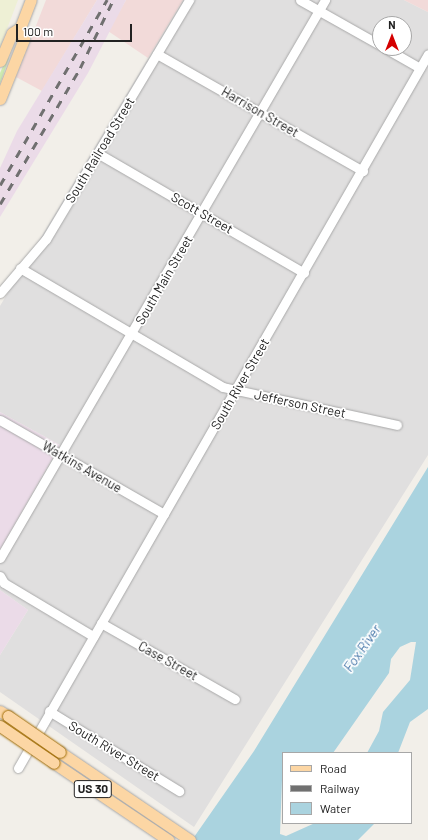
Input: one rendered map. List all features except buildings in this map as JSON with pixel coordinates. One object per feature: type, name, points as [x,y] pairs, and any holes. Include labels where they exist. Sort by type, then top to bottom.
[{"type":"main road","points":[[0,61],[12,33],[20,28],[31,0]]},
{"type":"main road","points":[[0,99],[24,39],[20,28]]},
{"type":"main road","name":"US 30","points":[[4,713],[190,840]]},
{"type":"main road","name":"US 30","points":[[0,726],[168,840]]},
{"type":"street","name":"South Railroad Street","points":[[0,293],[20,268],[46,240],[99,154],[190,0]]},
{"type":"street","points":[[300,0],[372,41]]},
{"type":"street","name":"South Main Street","points":[[0,558],[62,455],[325,0]]},
{"type":"street","name":"Harrison Street","points":[[157,54],[363,171]]},
{"type":"street","name":"South River Street","points":[[18,768],[49,711],[363,171],[428,54]]},
{"type":"street","points":[[399,56],[420,68]]},
{"type":"street","name":"Scott Street","points":[[99,154],[304,273]]},
{"type":"street","name":"Jefferson Street","points":[[20,268],[222,387],[397,425]]},
{"type":"street","name":"Watkins Avenue","points":[[0,420],[164,514]]},
{"type":"street","points":[[0,576],[4,583],[93,636]]},
{"type":"street","name":"Case Street","points":[[100,623],[235,699]]},
{"type":"street","name":"South River Street","points":[[49,711],[179,791]]},
{"type":"shaded area","points":[[46,0],[97,0],[42,91],[16,77]]},
{"type":"shaded area","points":[[97,0],[126,0],[88,73],[0,217],[0,168],[17,131]]},
{"type":"shaded area","points":[[126,0],[183,0],[148,58],[108,31]]},
{"type":"shaded area","points":[[183,0],[404,0],[428,12],[428,455],[194,827],[0,692],[0,655],[28,610],[0,590],[0,550],[60,445],[0,412],[0,306]]},
{"type":"shaded area","points":[[404,0],[428,0],[428,12]]},
{"type":"shaded area","points":[[0,412],[60,445],[0,550]]},
{"type":"shaded area","points":[[0,590],[28,610],[0,655]]},
{"type":"green space","points":[[0,0],[18,0],[0,47]]},
{"type":"green space","points":[[7,57],[9,58],[0,84],[0,73]]},
{"type":"water","name":"Fox River","points":[[428,467],[428,709],[410,722],[398,752],[368,752],[379,731],[383,712],[410,680],[416,642],[411,642],[400,647],[391,659],[389,673],[334,752],[282,752],[280,834],[286,836],[313,824],[374,824],[358,840],[192,840],[254,751]]},
{"type":"railway","points":[[0,185],[107,0]]},
{"type":"railway","points":[[0,204],[80,68],[113,0]]}]
